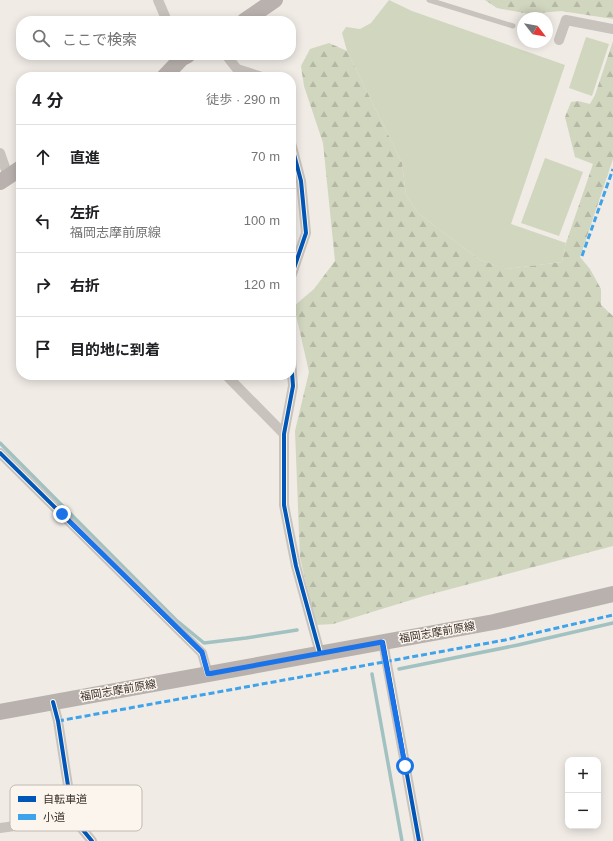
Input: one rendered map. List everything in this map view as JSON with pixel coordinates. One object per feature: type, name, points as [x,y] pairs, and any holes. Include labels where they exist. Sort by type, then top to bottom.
[{"type":"main road","points":[[251,16],[275,0]]},
{"type":"main road","points":[[169,72],[180,60]]},
{"type":"main road","name":"福岡志摩前原線","points":[[0,712],[533,614],[613,594]]},
{"type":"street","points":[[158,0],[165,16]]},
{"type":"street","points":[[559,40],[566,20],[613,29]]},
{"type":"street","points":[[230,60],[237,69],[246,72]]},
{"type":"street","points":[[0,153],[14,172]]},
{"type":"street","points":[[296,162],[301,181],[306,233],[296,262]]},
{"type":"street","points":[[231,380],[284,434]]},
{"type":"street","points":[[293,380],[293,386],[284,434],[284,505],[296,566],[320,653]]},
{"type":"street","points":[[0,453],[202,652],[208,674]]},
{"type":"street","points":[[382,642],[418,841]]},
{"type":"street","points":[[53,702],[58,721],[68,785]]},
{"type":"street","points":[[0,828],[10,827]]},
{"type":"street","points":[[84,831],[92,841]]},
{"type":"lane","points":[[429,0],[513,26]]},
{"type":"green space","points":[[389,0],[412,11],[565,65],[511,224],[566,243],[562,262],[506,269],[480,260],[419,214],[406,195],[402,163],[347,51],[342,33],[346,27],[360,29],[371,23]]},
{"type":"green space","points":[[485,0],[613,0],[613,19],[561,11],[518,12],[497,8]]},
{"type":"green space","points":[[586,37],[609,44],[592,96],[569,88]]},
{"type":"green space","points":[[613,41],[613,159],[580,257],[590,269],[601,289],[601,305],[613,316],[613,546],[424,596],[333,624],[316,625],[300,558],[295,431],[309,372],[296,315],[296,304],[314,289],[335,261],[323,143],[304,86],[301,66],[310,49],[329,43],[347,51],[402,163],[406,195],[419,214],[480,260],[507,269],[562,262],[566,243],[593,164],[575,157],[565,117],[571,102],[578,101],[590,104],[595,95]]},
{"type":"green space","points":[[545,158],[583,172],[559,236],[521,223]]},
{"type":"waterway","points":[[0,443],[176,620],[204,643],[297,630]]},
{"type":"waterway","points":[[399,669],[518,645],[613,623]]},
{"type":"waterway","points":[[372,674],[402,841]]},
{"type":"marked path","points":[[582,256],[613,169]]},
{"type":"marked path","points":[[58,721],[505,640],[613,615]]},
{"type":"cycle path","points":[[296,162],[301,181],[306,233],[296,262]]},
{"type":"cycle path","points":[[293,380],[293,386],[284,434],[284,505],[296,566],[320,653]]},
{"type":"cycle path","points":[[0,453],[202,653],[208,674]]},
{"type":"cycle path","points":[[383,642],[419,841]]},
{"type":"cycle path","points":[[53,702],[58,721],[68,785]]},
{"type":"cycle path","points":[[84,831],[92,841]]},
{"type":"route","points":[[62,514],[202,652],[208,674],[382,642],[387,661],[405,766]]}]
